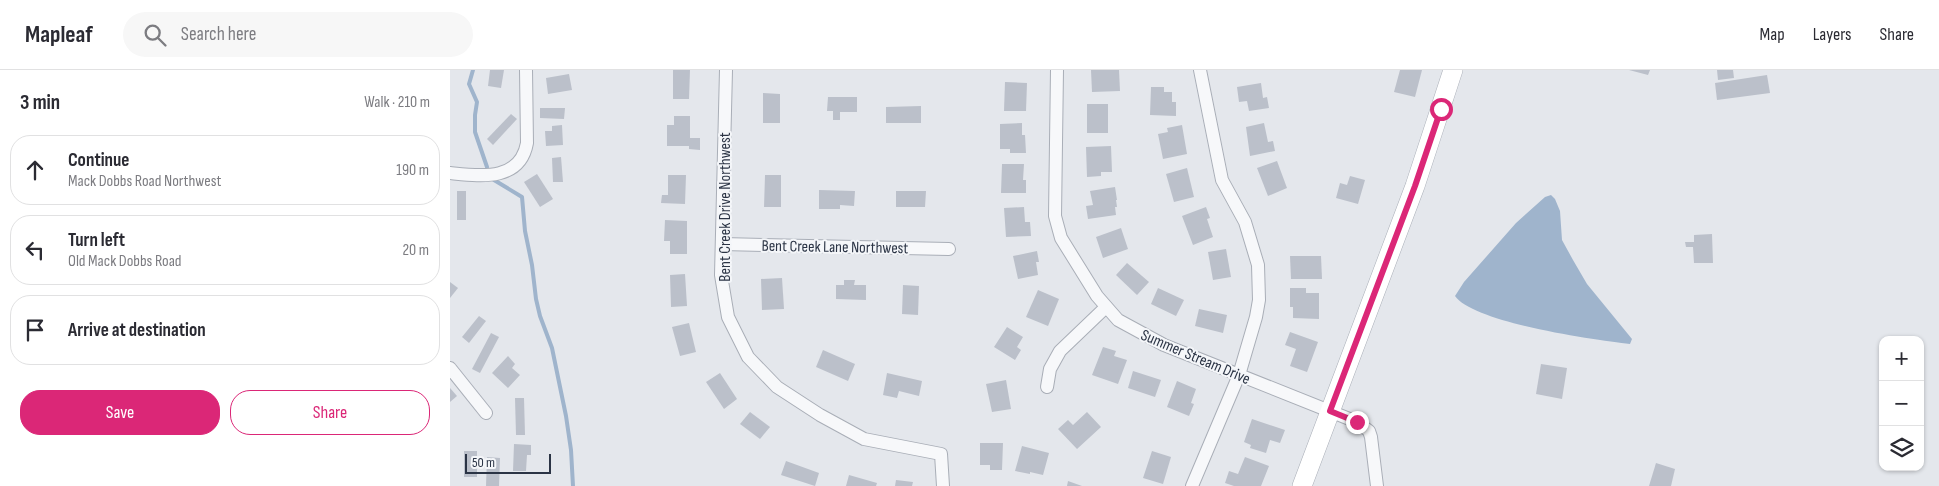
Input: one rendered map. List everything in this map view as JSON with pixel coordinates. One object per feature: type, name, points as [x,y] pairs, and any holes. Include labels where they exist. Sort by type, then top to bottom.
[{"type":"street","points":[[450,173],[491,174],[506,172],[519,164],[526,151],[527,143],[526,70]]},
{"type":"street","name":"Bent Creek Drive Northwest","points":[[726,70],[721,274],[728,317],[748,357],[777,387],[820,416],[864,439],[941,454],[943,486]]},
{"type":"street","name":"Summer Stream Drive","points":[[1057,70],[1055,216],[1061,238],[1097,296],[1118,320],[1164,345],[1357,422],[1368,431],[1371,437],[1377,486]]},
{"type":"street","points":[[1192,486],[1239,375],[1259,300],[1258,265],[1245,222],[1222,180],[1200,70]]},
{"type":"street","points":[[1302,486],[1415,186],[1453,70]]},
{"type":"street","name":"Bent Creek Lane Northwest","points":[[722,244],[949,249]]},
{"type":"street","points":[[1047,387],[1050,370],[1060,351],[1106,307]]},
{"type":"street","points":[[450,368],[486,413]]},
{"type":"water","points":[[1551,195],[1555,199],[1560,211],[1562,240],[1587,284],[1632,339],[1630,344],[1536,329],[1509,322],[1467,306],[1455,296],[1464,282],[1516,223],[1545,197]]},
{"type":"building","points":[[490,70],[504,70],[501,88],[488,86]]},
{"type":"building","points":[[673,70],[690,70],[689,99],[673,99]]},
{"type":"building","points":[[1091,70],[1119,70],[1120,91],[1092,92]]},
{"type":"building","points":[[1400,70],[1422,70],[1415,97],[1394,92]]},
{"type":"building","points":[[1629,70],[1650,70],[1648,75]]},
{"type":"building","points":[[1717,70],[1733,70],[1734,78],[1718,80]]},
{"type":"building","points":[[569,74],[572,90],[548,94],[546,78]]},
{"type":"building","points":[[1767,75],[1770,93],[1717,100],[1715,83]]},
{"type":"building","points":[[1005,82],[1027,83],[1026,111],[1004,111]]},
{"type":"building","points":[[1261,83],[1263,98],[1267,97],[1269,108],[1249,111],[1247,101],[1239,102],[1237,87]]},
{"type":"building","points":[[1151,87],[1164,87],[1164,92],[1172,92],[1172,102],[1176,102],[1176,116],[1150,115]]},
{"type":"building","points":[[763,93],[780,94],[780,123],[763,123]]},
{"type":"building","points":[[828,97],[857,97],[857,112],[840,112],[840,120],[833,120],[833,111],[827,111]]},
{"type":"building","points":[[1087,104],[1108,104],[1108,133],[1087,133]]},
{"type":"building","points":[[921,106],[921,123],[886,123],[886,107]]},
{"type":"building","points":[[540,108],[565,108],[564,119],[540,118]]},
{"type":"building","points":[[511,114],[517,119],[493,145],[487,139]]},
{"type":"building","points":[[674,116],[690,116],[690,138],[700,138],[700,150],[689,149],[689,146],[667,146],[667,125],[674,125]]},
{"type":"building","points":[[1022,123],[1022,135],[1025,135],[1026,153],[1010,153],[1010,149],[1000,149],[1000,124]]},
{"type":"building","points":[[1264,123],[1268,142],[1273,141],[1275,151],[1250,156],[1246,127]]},
{"type":"building","points":[[562,125],[563,145],[546,146],[545,131],[552,131],[552,126]]},
{"type":"building","points":[[1182,125],[1187,154],[1163,159],[1158,134],[1168,132],[1167,128]]},
{"type":"building","points":[[1111,146],[1112,172],[1101,172],[1101,176],[1087,177],[1086,147]]},
{"type":"building","points":[[561,157],[563,182],[553,182],[552,158]]},
{"type":"building","points":[[1277,161],[1287,188],[1268,196],[1257,168]]},
{"type":"building","points":[[1002,164],[1024,164],[1023,180],[1026,180],[1026,193],[1001,193]]},
{"type":"building","points":[[1187,168],[1194,197],[1174,202],[1166,174]]},
{"type":"building","points":[[537,174],[553,199],[540,207],[524,182]]},
{"type":"building","points":[[668,175],[686,175],[685,204],[661,203],[662,195],[668,195]]},
{"type":"building","points":[[765,175],[781,175],[781,207],[764,207]]},
{"type":"building","points":[[1350,176],[1365,180],[1358,204],[1336,198],[1340,183],[1347,185]]},
{"type":"building","points":[[1115,187],[1117,200],[1117,207],[1115,207],[1116,215],[1088,219],[1086,206],[1093,205],[1090,191]]},
{"type":"building","points":[[819,190],[855,191],[854,206],[840,205],[840,209],[819,209]]},
{"type":"building","points":[[457,191],[466,191],[466,220],[457,220]]},
{"type":"building","points":[[896,191],[926,191],[925,207],[896,207]]},
{"type":"building","points":[[1024,207],[1025,222],[1030,222],[1031,236],[1006,237],[1004,208]]},
{"type":"building","points":[[1206,207],[1210,218],[1207,219],[1213,237],[1193,245],[1182,216]]},
{"type":"building","points":[[665,220],[687,221],[687,254],[670,254],[670,241],[664,241]]},
{"type":"building","points":[[1121,228],[1128,249],[1103,258],[1096,237]]},
{"type":"building","points":[[1712,234],[1713,263],[1694,263],[1693,247],[1686,247],[1685,242],[1694,242],[1694,235]]},
{"type":"building","points":[[1226,249],[1231,277],[1213,280],[1208,252]]},
{"type":"building","points":[[1037,251],[1039,262],[1036,262],[1038,275],[1018,279],[1013,256]]},
{"type":"building","points":[[1290,256],[1321,256],[1322,279],[1291,279]]},
{"type":"building","points":[[1127,263],[1149,282],[1137,295],[1116,275]]},
{"type":"building","points":[[685,274],[687,306],[671,307],[670,275]]},
{"type":"building","points":[[782,278],[784,309],[762,310],[761,279]]},
{"type":"building","points":[[844,280],[855,280],[854,285],[866,285],[866,300],[836,299],[836,285],[844,285]]},
{"type":"building","points":[[450,282],[458,288],[450,298]]},
{"type":"building","points":[[903,285],[919,286],[918,315],[902,314]]},
{"type":"building","points":[[1158,288],[1184,300],[1176,316],[1151,304]]},
{"type":"building","points":[[1290,288],[1306,288],[1306,293],[1319,293],[1319,319],[1293,318],[1293,307],[1290,307]]},
{"type":"building","points":[[1038,290],[1059,299],[1048,326],[1026,317]]},
{"type":"building","points":[[1199,309],[1227,315],[1223,333],[1195,326]]},
{"type":"building","points":[[479,316],[486,321],[469,343],[462,337]]},
{"type":"building","points":[[689,323],[696,352],[680,356],[672,327]]},
{"type":"building","points":[[1007,327],[1023,337],[1017,347],[1021,350],[1015,360],[994,347]]},
{"type":"building","points":[[1290,332],[1318,342],[1307,372],[1290,366],[1296,349],[1285,345]]},
{"type":"building","points":[[491,333],[499,337],[480,373],[472,369]]},
{"type":"building","points":[[1103,347],[1116,351],[1114,356],[1127,360],[1118,384],[1092,375]]},
{"type":"building","points":[[823,350],[855,364],[848,381],[816,367]]},
{"type":"building","points":[[508,356],[515,364],[512,368],[520,375],[508,388],[492,373]]},
{"type":"building","points":[[1541,364],[1567,368],[1562,399],[1536,394]]},
{"type":"building","points":[[1133,371],[1161,380],[1155,397],[1128,388]]},
{"type":"building","points":[[720,373],[737,399],[724,409],[706,382]]},
{"type":"building","points":[[887,373],[922,381],[919,396],[899,391],[897,398],[883,395]]},
{"type":"building","points":[[1006,380],[1011,409],[992,412],[986,384]]},
{"type":"building","points":[[1177,381],[1196,389],[1191,403],[1194,404],[1189,416],[1167,407]]},
{"type":"building","points":[[450,388],[457,396],[450,402]]},
{"type":"building","points":[[515,398],[524,398],[525,435],[516,435]]},
{"type":"building","points":[[750,412],[770,427],[760,439],[740,424]]},
{"type":"building","points":[[1087,412],[1101,427],[1077,449],[1058,429],[1068,420],[1073,425]]},
{"type":"building","points":[[1252,419],[1285,430],[1280,443],[1270,440],[1266,453],[1250,448],[1251,445],[1244,442]]},
{"type":"building","points":[[980,443],[1003,443],[1002,470],[990,470],[990,465],[980,465]]},
{"type":"building","points":[[514,444],[531,445],[531,455],[527,455],[526,471],[513,471]]},
{"type":"building","points":[[1022,446],[1049,453],[1043,475],[1015,471]]},
{"type":"building","points":[[464,451],[477,451],[477,477],[464,477]]},
{"type":"building","points":[[1152,451],[1171,457],[1163,484],[1143,478]]},
{"type":"building","points":[[487,457],[500,458],[499,486],[486,486]]},
{"type":"building","points":[[1245,457],[1269,466],[1261,486],[1234,486],[1225,483],[1229,471],[1238,474]]},
{"type":"building","points":[[786,461],[819,473],[815,486],[781,475]]},
{"type":"building","points":[[1656,463],[1675,469],[1671,486],[1649,486]]},
{"type":"building","points":[[849,475],[877,483],[876,486],[846,486]]},
{"type":"building","points":[[896,480],[913,482],[912,486],[895,486]]},
{"type":"building","points":[[1068,481],[1082,486],[1067,486]]},
{"type":"waterway","points":[[473,70],[469,84],[477,102],[475,132],[487,167]]},
{"type":"waterway","points":[[494,180],[522,197],[525,231],[536,299],[552,348],[566,416],[571,450],[573,486]]},
{"type":"route","points":[[1357,422],[1330,411],[1367,317],[1441,109]]}]
